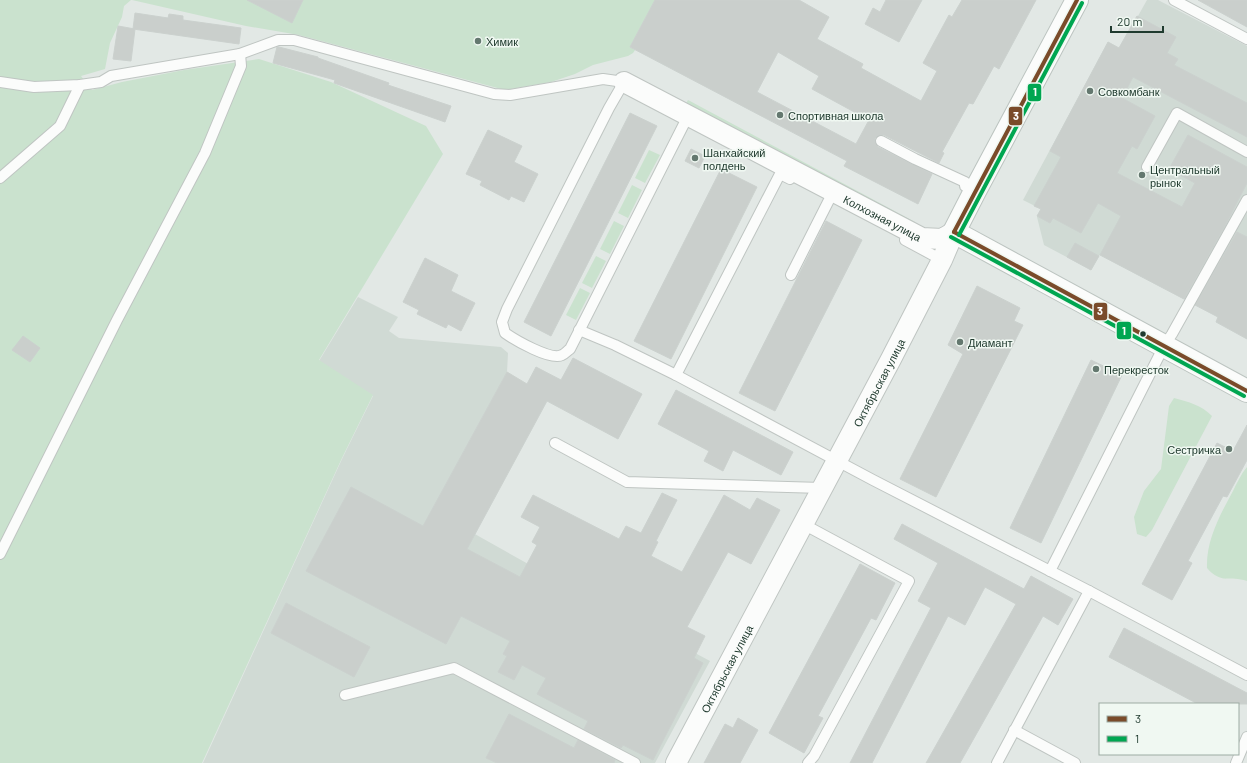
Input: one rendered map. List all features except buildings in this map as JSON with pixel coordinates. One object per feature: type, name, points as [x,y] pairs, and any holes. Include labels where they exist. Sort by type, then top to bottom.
[{"type":"street","name":"Октябрьская улица","points":[[676,763],[837,461],[942,260],[954,232],[975,191],[1076,0]]},
{"type":"street","name":"Колхозная улица","points":[[624,82],[686,119],[922,238],[942,239],[954,232]]},
{"type":"street","points":[[954,232],[1247,391]]},
{"type":"lane","points":[[1174,0],[1247,39]]},
{"type":"lane","points":[[0,82],[34,87],[80,85],[101,82],[111,76],[240,54],[278,40],[294,40],[494,94],[510,95],[603,79],[624,82],[609,108],[507,309],[502,322],[505,333],[519,343],[554,357],[562,355],[570,349],[686,119],[780,174],[942,260]]},
{"type":"lane","points":[[0,554],[117,320],[205,153],[241,66],[240,54]]},
{"type":"lane","points":[[0,178],[60,126],[80,85]]},
{"type":"lane","points":[[1147,167],[1177,113],[1247,152]]},
{"type":"lane","points":[[881,140],[915,159],[965,182],[965,186],[975,191]]},
{"type":"lane","points":[[676,375],[780,174]]},
{"type":"lane","points":[[791,275],[829,200]]},
{"type":"lane","points":[[1050,571],[1164,346],[1247,200]]},
{"type":"lane","points":[[579,330],[615,345],[676,375],[837,461],[1089,591],[1247,675]]},
{"type":"lane","points":[[555,443],[627,482],[822,488]]},
{"type":"lane","points":[[803,524],[909,581],[814,756],[808,763]]},
{"type":"lane","points":[[997,763],[1089,591]]},
{"type":"lane","points":[[345,695],[454,668],[635,763]]},
{"type":"lane","points":[[1014,730],[1075,763]]},
{"type":"lane","points":[[1236,763],[1247,738]]},
{"type":"shaded area","name":"Центральный рынок","points":[[1147,0],[1158,0],[1247,46],[1247,264],[1218,317],[1100,255],[1091,270],[1044,245],[1037,217],[1041,209],[1023,200],[1108,42],[1119,48]]},
{"type":"shaded area","points":[[358,297],[398,317],[389,331],[399,338],[501,347],[508,353],[507,372],[432,510],[530,565],[710,661],[655,763],[203,763],[342,459],[373,396],[319,361]]},
{"type":"green space","points":[[0,0],[131,0],[124,6],[122,17],[110,43],[105,69],[81,76],[92,90],[122,82],[184,70],[259,59],[331,82],[426,126],[443,154],[319,360],[373,395],[342,458],[202,763],[0,763]]},
{"type":"green space","name":"Химик","points":[[132,0],[655,0],[630,47],[635,50],[628,56],[593,65],[575,74],[551,82],[505,90],[299,35],[246,26]]},
{"type":"green space","points":[[688,100],[915,222],[912,227],[684,107]]},
{"type":"green space","points":[[649,150],[660,155],[645,183],[635,178]]},
{"type":"green space","points":[[632,185],[642,190],[628,218],[618,213]]},
{"type":"green space","points":[[614,221],[624,226],[610,254],[600,249]]},
{"type":"green space","points":[[596,256],[606,261],[592,288],[582,283]]},
{"type":"green space","points":[[580,288],[590,293],[576,320],[566,315]]},
{"type":"green space","points":[[1174,398],[1199,407],[1212,416],[1152,530],[1146,537],[1137,534],[1134,517],[1144,491],[1161,469],[1169,406]]},
{"type":"green space","points":[[1247,467],[1247,581],[1241,579],[1226,579],[1217,576],[1207,568],[1207,558],[1211,538],[1223,509]]},
{"type":"transit line","name":"3","points":[[954,232],[1077,0]]},
{"type":"transit line","name":"1","points":[[959,235],[1082,3]]},
{"type":"transit line","name":"3","points":[[954,232],[1247,391]]},
{"type":"transit line","name":"1","points":[[951,237],[1244,396]]},
{"type":"place","name":"Химик","points":[[478,41]]},
{"type":"place","name":"Совкомбанк","points":[[1090,91]]},
{"type":"place","name":"Спортивная школа","points":[[780,115]]},
{"type":"place","name":"Шанхайский полдень","points":[[695,158]]},
{"type":"place","name":"Центральный рынок","points":[[1142,175]]},
{"type":"place","name":"Диамант","points":[[960,342]]},
{"type":"place","name":"Перекресток","points":[[1096,369]]},
{"type":"place","name":"Сестричка","points":[[1229,449]]}]
